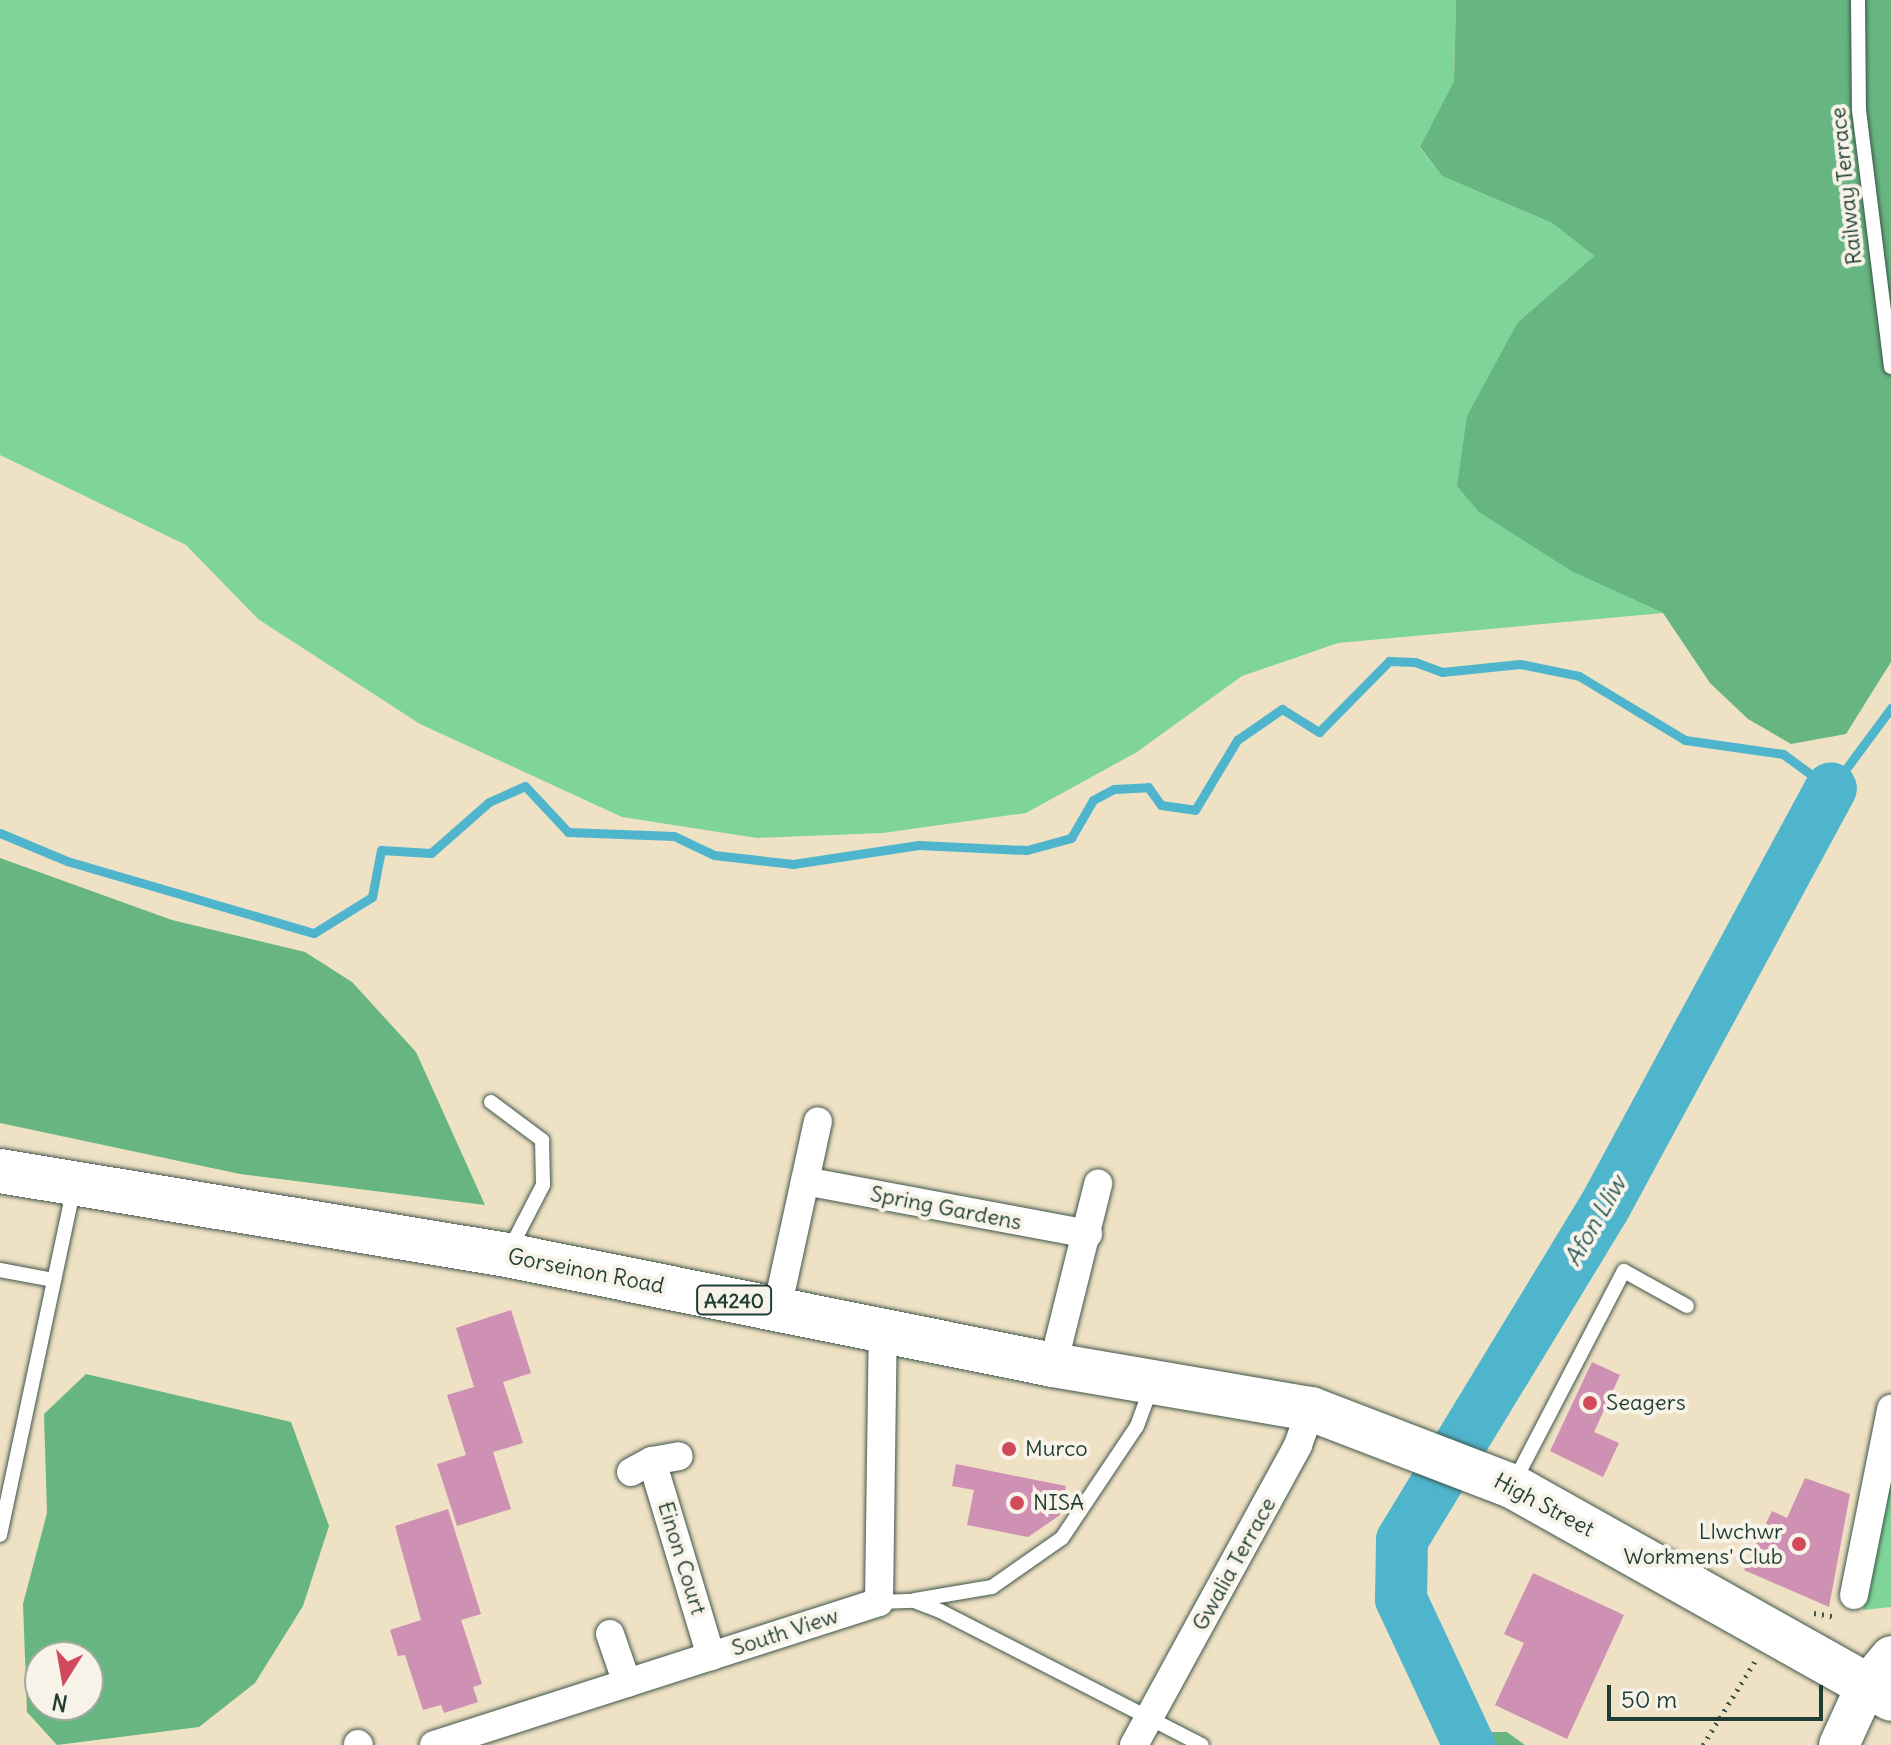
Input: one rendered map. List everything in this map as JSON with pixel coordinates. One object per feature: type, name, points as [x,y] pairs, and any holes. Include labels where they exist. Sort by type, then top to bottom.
[{"type":"main road","name":"Gorseinon Road","points":[[0,1171],[507,1255],[1053,1365],[1311,1409]]},
{"type":"main road","name":"High Street","points":[[1311,1409],[1502,1482],[1883,1680]]},
{"type":"street","points":[[777,1309],[818,1121]]},
{"type":"street","name":"Spring Gardens","points":[[805,1181],[1088,1234]]},
{"type":"street","points":[[1053,1365],[1098,1184]]},
{"type":"street","points":[[879,1602],[883,1332]]},
{"type":"street","name":"Gwalia Terrace","points":[[1134,1745],[1298,1445],[1311,1409]]},
{"type":"street","points":[[1854,1595],[1891,1409]]},
{"type":"street","name":"Einon Court","points":[[654,1463],[711,1656]]},
{"type":"street","name":"South View","points":[[434,1745],[879,1602]]},
{"type":"street","points":[[610,1634],[627,1683]]},
{"type":"street","points":[[1839,1745],[1883,1680]]},
{"type":"lane","name":"Railway Terrace","points":[[1858,0],[1859,110],[1891,367]]},
{"type":"lane","points":[[491,1102],[542,1140],[543,1185],[507,1255]]},
{"type":"lane","points":[[0,1535],[75,1184]]},
{"type":"lane","points":[[0,1270],[54,1280]]},
{"type":"lane","points":[[1502,1482],[1624,1271],[1687,1306]]},
{"type":"lane","points":[[879,1602],[914,1601],[992,1587],[1062,1538],[1137,1426],[1153,1384]]},
{"type":"lane","points":[[914,1601],[1202,1745]]},
{"type":"green space","points":[[0,0],[1456,0],[1454,81],[1420,148],[1442,176],[1552,223],[1594,256],[1518,322],[1573,572],[1663,613],[1338,643],[1242,676],[1137,752],[1026,813],[883,833],[757,838],[622,817],[420,724],[258,619],[186,545],[0,455]]},
{"type":"green space","points":[[1456,0],[1891,0],[1891,662],[1846,734],[1791,744],[1748,719],[1710,683],[1663,613],[1573,572],[1479,512],[1457,486],[1467,416],[1518,322],[1594,256],[1552,223],[1442,176],[1420,147],[1454,81]]},
{"type":"green space","points":[[0,858],[172,920],[305,952],[352,982],[416,1052],[485,1205],[240,1174],[0,1123]]},
{"type":"green space","points":[[86,1374],[291,1422],[329,1526],[303,1606],[255,1683],[199,1727],[57,1745],[35,1721],[104,1721],[104,1641],[24,1641],[23,1604],[47,1513],[44,1414]]},
{"type":"green space","points":[[1891,1481],[1891,1607],[1863,1610],[1886,1487]]},
{"type":"green space","points":[[1489,1732],[1507,1732],[1525,1745],[1487,1745]]},
{"type":"building","points":[[511,1310],[531,1373],[503,1382],[523,1443],[493,1452],[511,1509],[457,1526],[437,1464],[466,1455],[447,1395],[474,1387],[456,1328]]},
{"type":"building","name":"Seagers","points":[[1592,1362],[1620,1375],[1594,1432],[1619,1443],[1603,1477],[1550,1451]]},
{"type":"building","name":"NISA","points":[[956,1464],[1066,1486],[1060,1515],[1028,1537],[967,1525],[974,1490],[952,1486]]},
{"type":"building","name":"Llwchwr Workmens' Club","points":[[1805,1478],[1850,1494],[1829,1607],[1744,1570],[1772,1511],[1787,1518]]},
{"type":"building","points":[[448,1509],[481,1614],[461,1620],[482,1684],[473,1687],[478,1702],[444,1713],[441,1705],[423,1710],[405,1655],[398,1656],[390,1630],[421,1620],[395,1526]]},
{"type":"building","points":[[1533,1573],[1624,1615],[1567,1739],[1495,1705],[1524,1643],[1504,1634]]},
{"type":"waterway","points":[[0,833],[67,861],[314,933],[372,897],[381,850],[431,853],[489,802],[525,786],[568,832],[674,836],[714,855],[793,864],[919,845],[1027,850],[1071,838],[1093,800],[1114,789],[1148,787],[1161,805],[1195,810],[1237,740],[1282,709],[1319,732],[1389,661],[1415,662],[1442,672],[1520,664],[1579,676],[1685,740],[1783,754],[1831,789],[1891,708]]},
{"type":"waterway","name":"Afon Lliw","points":[[1469,1745],[1401,1599],[1402,1540],[1604,1208],[1831,789]]},
{"type":"place","name":"Seagers","points":[[1590,1403]]},
{"type":"place","name":"Murco","points":[[1009,1449]]},
{"type":"place","name":"NISA","points":[[1017,1503]]},
{"type":"place","name":"Llwchwr Workmens' Club","points":[[1799,1544]]}]
